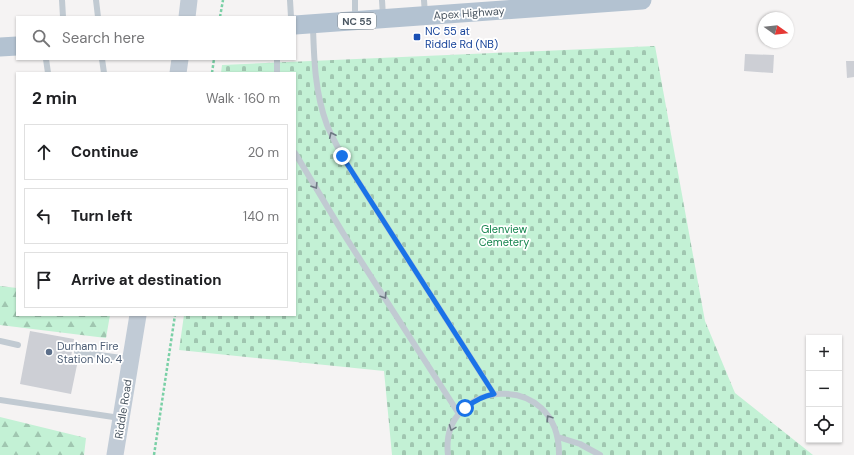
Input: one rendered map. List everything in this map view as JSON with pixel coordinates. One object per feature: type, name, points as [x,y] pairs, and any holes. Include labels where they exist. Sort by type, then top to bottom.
[{"type":"main road","points":[[187,16],[189,0]]},
{"type":"main road","name":"Apex Highway","points":[[304,25],[383,19],[425,8],[467,10],[642,0]]},
{"type":"main road","points":[[0,47],[16,46]]},
{"type":"main road","points":[[178,72],[180,60]]},
{"type":"main road","name":"Riddle Road","points":[[115,455],[138,316]]},
{"type":"lane","points":[[62,0],[63,16]]},
{"type":"lane","points":[[96,0],[98,16]]},
{"type":"lane","points":[[290,0],[291,16]]},
{"type":"lane","points":[[355,21],[356,0]]},
{"type":"lane","points":[[382,0],[383,19]]},
{"type":"lane","points":[[304,25],[315,69],[318,92],[327,124],[342,156],[494,394]]},
{"type":"lane","points":[[46,60],[48,72]]},
{"type":"lane","points":[[102,60],[104,72]]},
{"type":"lane","points":[[277,60],[277,72]]},
{"type":"lane","points":[[296,155],[343,232],[460,414]]},
{"type":"lane","points":[[0,341],[18,345]]},
{"type":"lane","points":[[77,352],[131,360]]},
{"type":"lane","points":[[448,455],[447,446],[452,426],[465,408],[476,400],[488,395],[501,393],[518,395],[530,400],[542,408],[551,420],[558,437],[559,455]]},
{"type":"lane","points":[[0,400],[121,419]]},
{"type":"lane","points":[[558,437],[580,444],[600,455]]},
{"type":"path","points":[[220,16],[223,0]]},
{"type":"path","points":[[212,72],[214,60]]},
{"type":"path","points":[[154,455],[175,316]]},
{"type":"green space","name":"Glenview Cemetery","points":[[655,46],[705,321],[735,393],[813,455],[392,455],[384,371],[179,350],[184,316],[296,316],[296,72],[221,72],[222,65]]},
{"type":"green space","points":[[0,286],[16,288],[16,316],[110,316],[106,338],[0,325]]},
{"type":"green space","points":[[0,417],[86,438],[84,455],[0,455]]},
{"type":"building","points":[[745,54],[774,55],[773,73],[744,71]]},
{"type":"building","points":[[846,61],[854,61],[854,77],[847,78]]},
{"type":"building","name":"Durham Fire Station No. 4","points":[[30,331],[74,339],[70,364],[77,365],[71,394],[20,384]]},
{"type":"place","name":"NC 55 at Riddle Rd (NB)","points":[[417,37]]},
{"type":"place","name":"Durham Fire Station No. 4","points":[[49,352]]},
{"type":"route","points":[[342,156],[494,394],[476,400],[465,408]]}]
